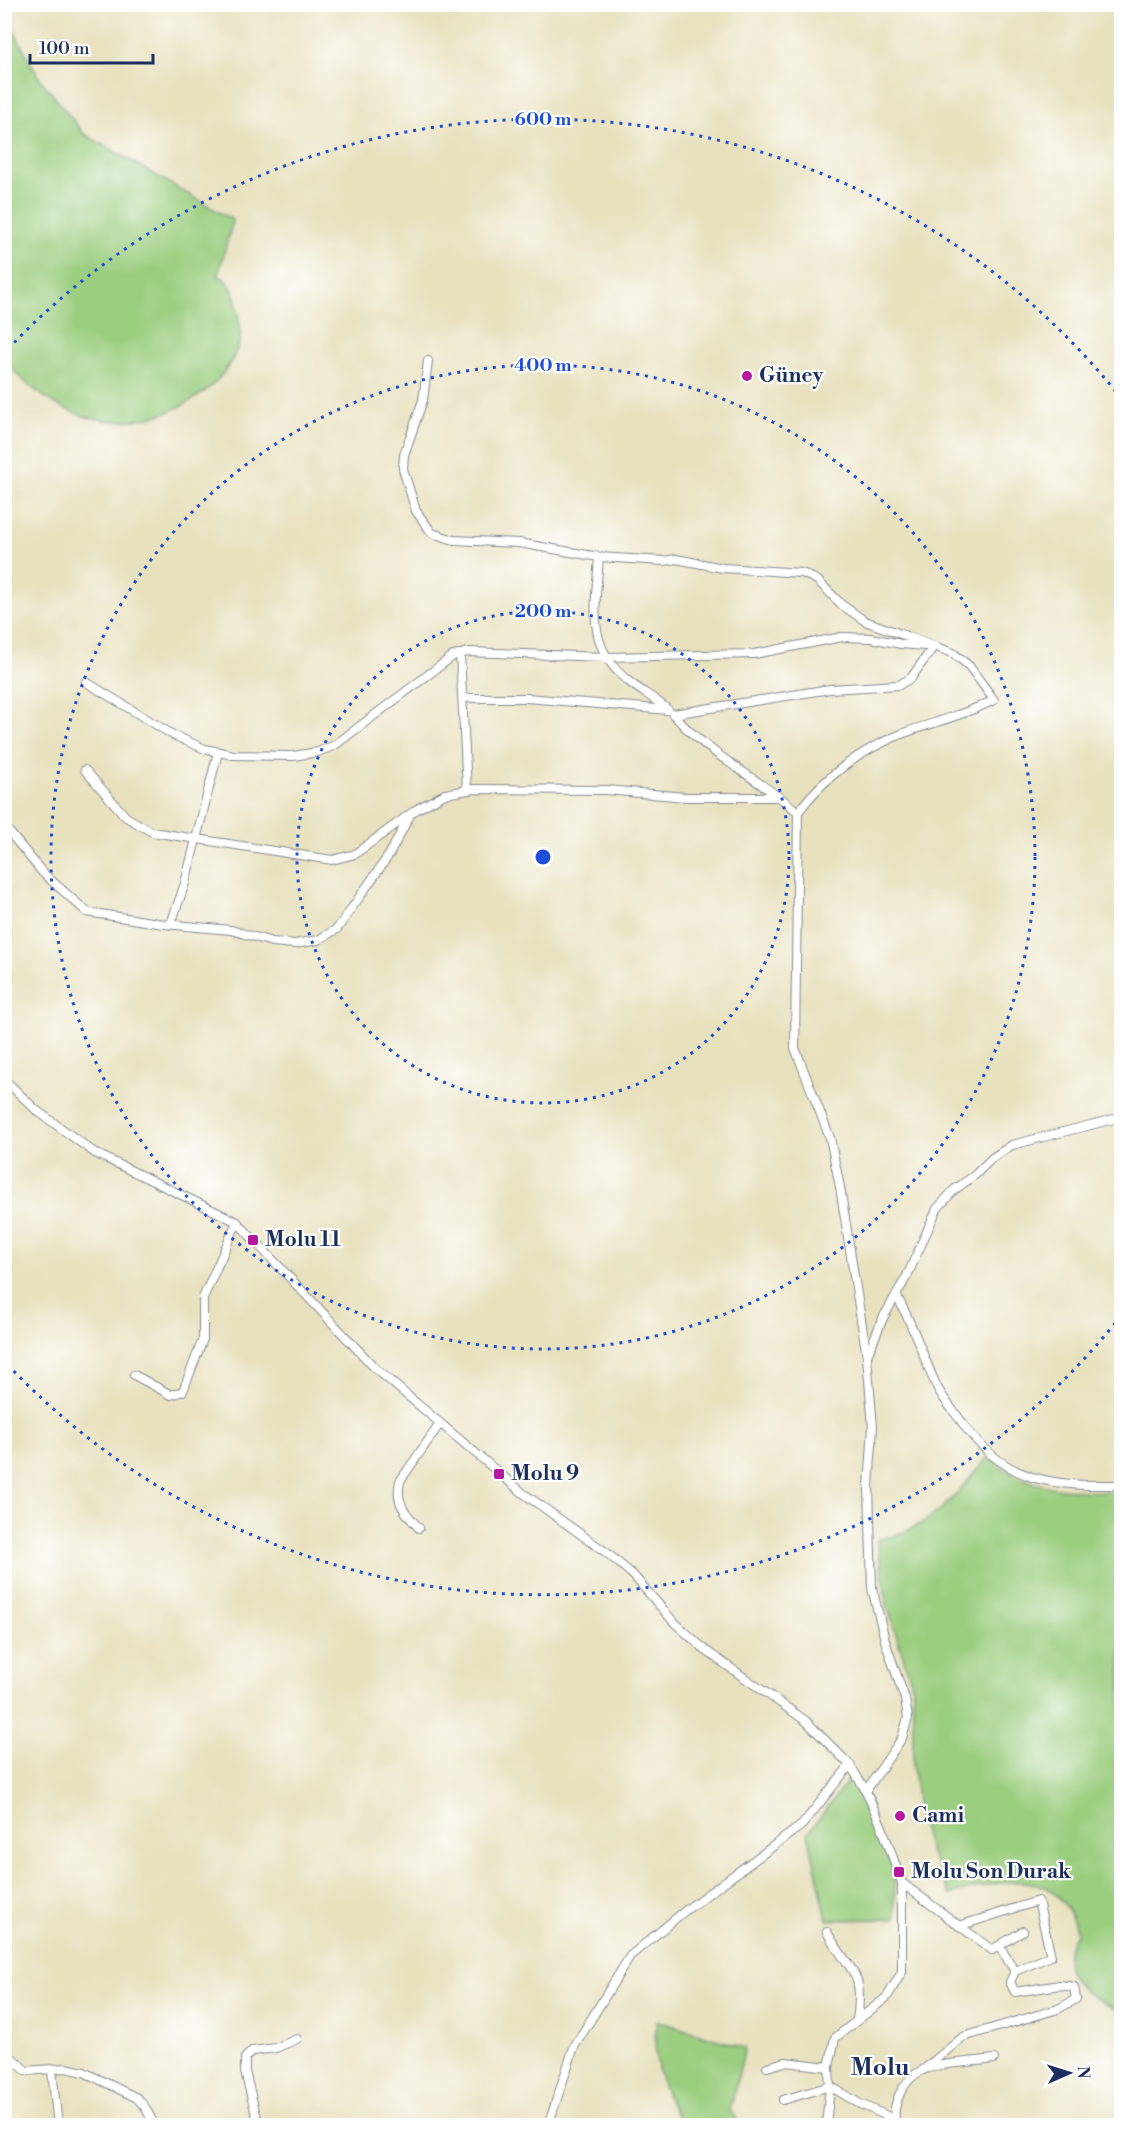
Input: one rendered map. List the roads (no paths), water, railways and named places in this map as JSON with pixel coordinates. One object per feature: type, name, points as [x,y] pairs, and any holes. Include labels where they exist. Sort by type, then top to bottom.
[{"type":"street","points":[[428,361],[423,400],[404,455],[403,469],[411,498],[428,529],[436,536],[454,540],[519,543],[599,557],[664,561],[676,558],[723,568],[802,573],[817,580],[850,611],[865,621],[953,653],[964,662],[994,700],[959,715],[901,734],[872,750],[830,776],[798,812],[795,1048],[830,1138],[867,1357],[873,1427],[868,1487],[872,1588],[886,1644],[905,1699],[908,1718],[902,1738],[866,1791]]},
{"type":"street","points":[[463,698],[527,698],[668,710],[628,682],[605,657],[596,639],[599,557]]},
{"type":"street","points":[[86,682],[173,735],[218,752],[293,756],[327,749],[344,740],[418,681],[460,654],[476,651],[605,657],[754,654],[842,638],[872,638],[901,645],[934,646]]},
{"type":"street","points":[[798,812],[780,797],[733,767],[673,714],[840,688],[899,685],[911,678],[934,646]]},
{"type":"street","points":[[460,654],[467,790]]},
{"type":"street","points":[[171,924],[218,752]]},
{"type":"street","points":[[85,770],[121,811],[138,825],[159,834],[337,860],[361,851],[411,813],[445,794],[467,790],[504,788],[615,791],[694,798],[780,797]]},
{"type":"street","points":[[5,827],[33,863],[81,909],[101,915],[231,930],[284,944],[306,943],[324,938],[337,929],[379,870],[411,813]]},
{"type":"street","points":[[4,1079],[36,1110],[95,1153],[237,1222],[376,1369],[439,1425],[523,1493],[607,1553],[633,1575],[673,1622],[705,1650],[806,1721],[850,1765],[866,1791],[894,1856],[902,1883],[902,1972],[887,1997],[835,2038],[829,2067],[830,2086],[826,2126]]},
{"type":"street","points":[[867,1357],[883,1318],[937,1209],[954,1190],[975,1175],[992,1158],[1012,1145],[1122,1117]]},
{"type":"street","points":[[134,1375],[171,1395],[183,1391],[203,1339],[203,1298],[237,1222]]},
{"type":"street","points":[[896,1295],[908,1316],[939,1390],[987,1453],[1014,1471],[1048,1482],[1122,1485]]},
{"type":"street","points":[[419,1528],[401,1508],[398,1490],[400,1481],[439,1425]]},
{"type":"street","points":[[548,2126],[574,2047],[630,1956],[686,1910],[802,1826],[850,1765]]},
{"type":"street","points":[[902,1883],[992,1950],[1023,1931]]},
{"type":"street","points":[[783,2100],[830,2086],[896,2122],[896,2101],[908,2081],[963,2037],[1058,2009],[1076,1999],[1074,1987],[1060,1985],[1015,1992],[1010,1982],[1015,1971],[1051,1956],[1038,1901],[959,1926]]},
{"type":"street","points":[[827,1932],[855,1973],[861,1994],[857,2020]]},
{"type":"street","points":[[999,1946],[1015,1971]]},
{"type":"street","points":[[259,2126],[244,2068],[245,2058],[252,2051],[276,2048],[297,2039]]},
{"type":"street","points":[[4,2050],[26,2072],[78,2070],[132,2095],[145,2107],[155,2126]]},
{"type":"street","points":[[923,2070],[994,2059]]},
{"type":"street","points":[[767,2067],[785,2062],[829,2067]]},
{"type":"street","points":[[52,2070],[58,2126]]},
{"type":"place","name":"Güney","points":[[747,376]]},
{"type":"place","name":"Molu 11","points":[[253,1240]]},
{"type":"place","name":"Molu 9","points":[[499,1474]]},
{"type":"place","name":"Cami","points":[[900,1816]]},
{"type":"place","name":"Molu Son Durak","points":[[899,1872]]},
{"type":"district","name":"Molu","points":[[880,2068]]}]
